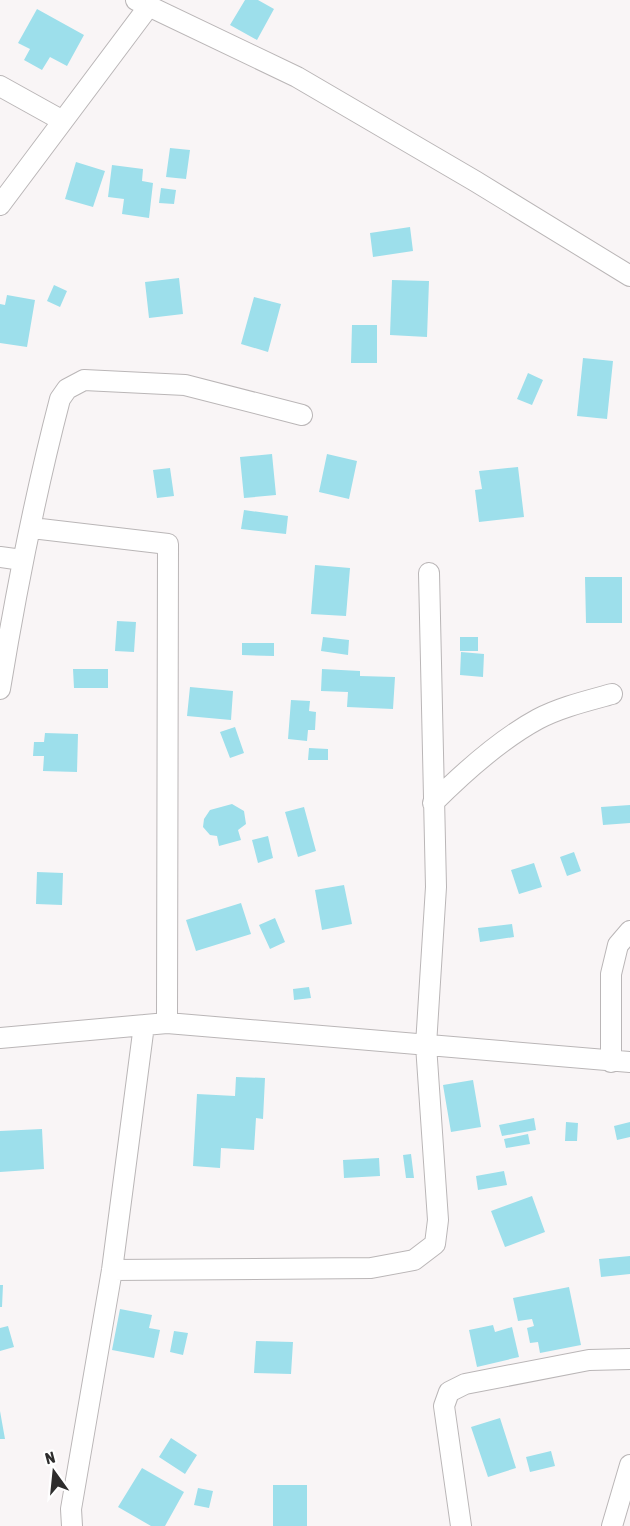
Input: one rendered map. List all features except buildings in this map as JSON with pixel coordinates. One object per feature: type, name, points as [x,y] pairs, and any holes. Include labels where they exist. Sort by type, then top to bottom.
[{"type":"street","points":[[0,205],[63,121],[142,3],[297,77],[475,181],[630,276]]},
{"type":"street","points":[[0,86],[63,121]]},
{"type":"street","points":[[0,689],[22,560],[32,528],[60,399],[67,389],[84,380],[185,385],[302,415]]},
{"type":"street","points":[[32,528],[168,544],[167,1023]]},
{"type":"street","points":[[0,557],[22,560]]},
{"type":"street","points":[[112,1270],[371,1268],[414,1260],[435,1244],[438,1220],[426,1045],[436,887],[429,573]]},
{"type":"street","points":[[433,803],[480,760],[537,720],[568,706],[612,694]]},
{"type":"street","points":[[0,1038],[167,1023],[620,1062],[611,974],[618,945],[630,931]]},
{"type":"street","points":[[72,1526],[70,1509],[112,1270],[144,1025]]},
{"type":"street","points":[[461,1526],[444,1406],[449,1392],[465,1384],[589,1360],[630,1359]]},
{"type":"street","points":[[612,1526],[625,1501],[630,1466]]}]
